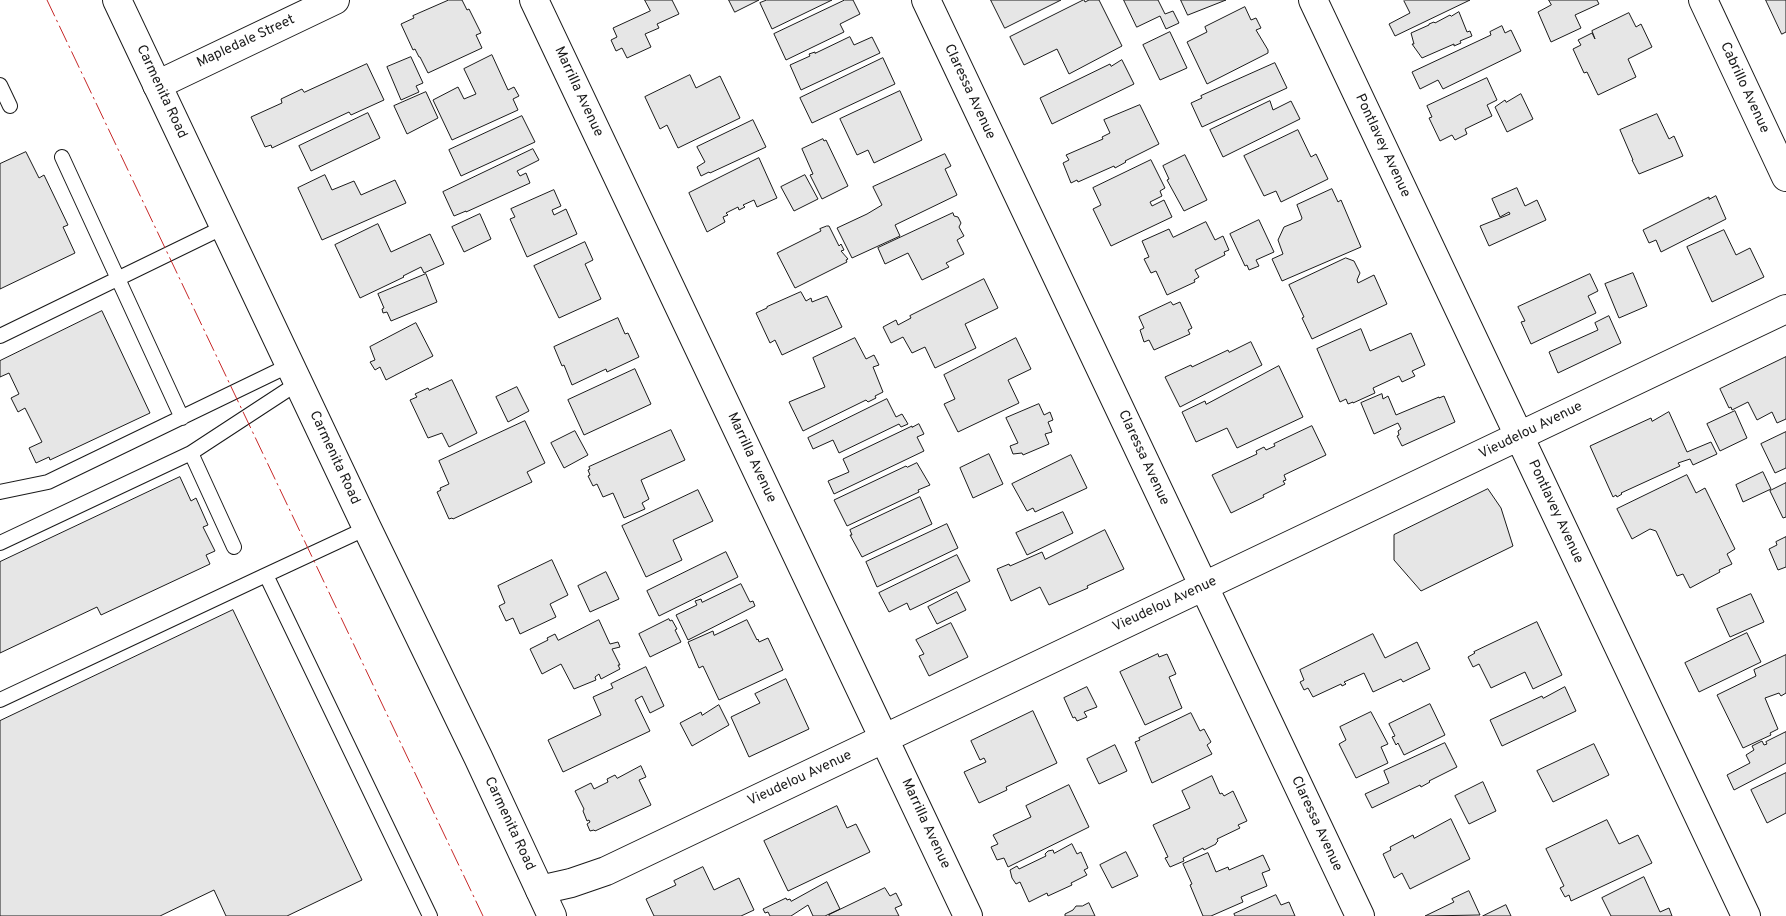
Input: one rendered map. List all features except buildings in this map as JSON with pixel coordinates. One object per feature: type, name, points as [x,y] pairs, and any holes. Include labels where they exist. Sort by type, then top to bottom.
[{"type":"street","name":"Carmenita Road","points":[[117,0],[552,916]]},
{"type":"street","name":"Mapledale Street","points":[[157,85],[335,0]]},
{"type":"street","name":"Marrilla Avenue","points":[[534,0],[968,916]]},
{"type":"street","name":"Claressa Avenue","points":[[926,0],[1360,916]]},
{"type":"street","name":"Pontlavey Avenue","points":[[1313,0],[1746,916]]},
{"type":"street","name":"Cabrillo Avenue","points":[[1703,0],[1786,177]]},
{"type":"street","name":"Vieudelou Avenue","points":[[540,890],[571,883],[606,871],[1786,309]]},
{"type":"lane","points":[[0,85],[10,106]]},
{"type":"lane","points":[[62,157],[182,418]]},
{"type":"lane","points":[[0,336],[224,226]]},
{"type":"lane","points":[[0,492],[48,482],[182,418],[294,374]]},
{"type":"lane","points":[[0,543],[191,453],[294,374]]},
{"type":"lane","points":[[191,453],[234,547]]},
{"type":"lane","points":[[0,700],[367,528]]},
{"type":"lane","points":[[266,575],[430,916]]},
{"type":"power","points":[[47,0],[483,916]]}]
